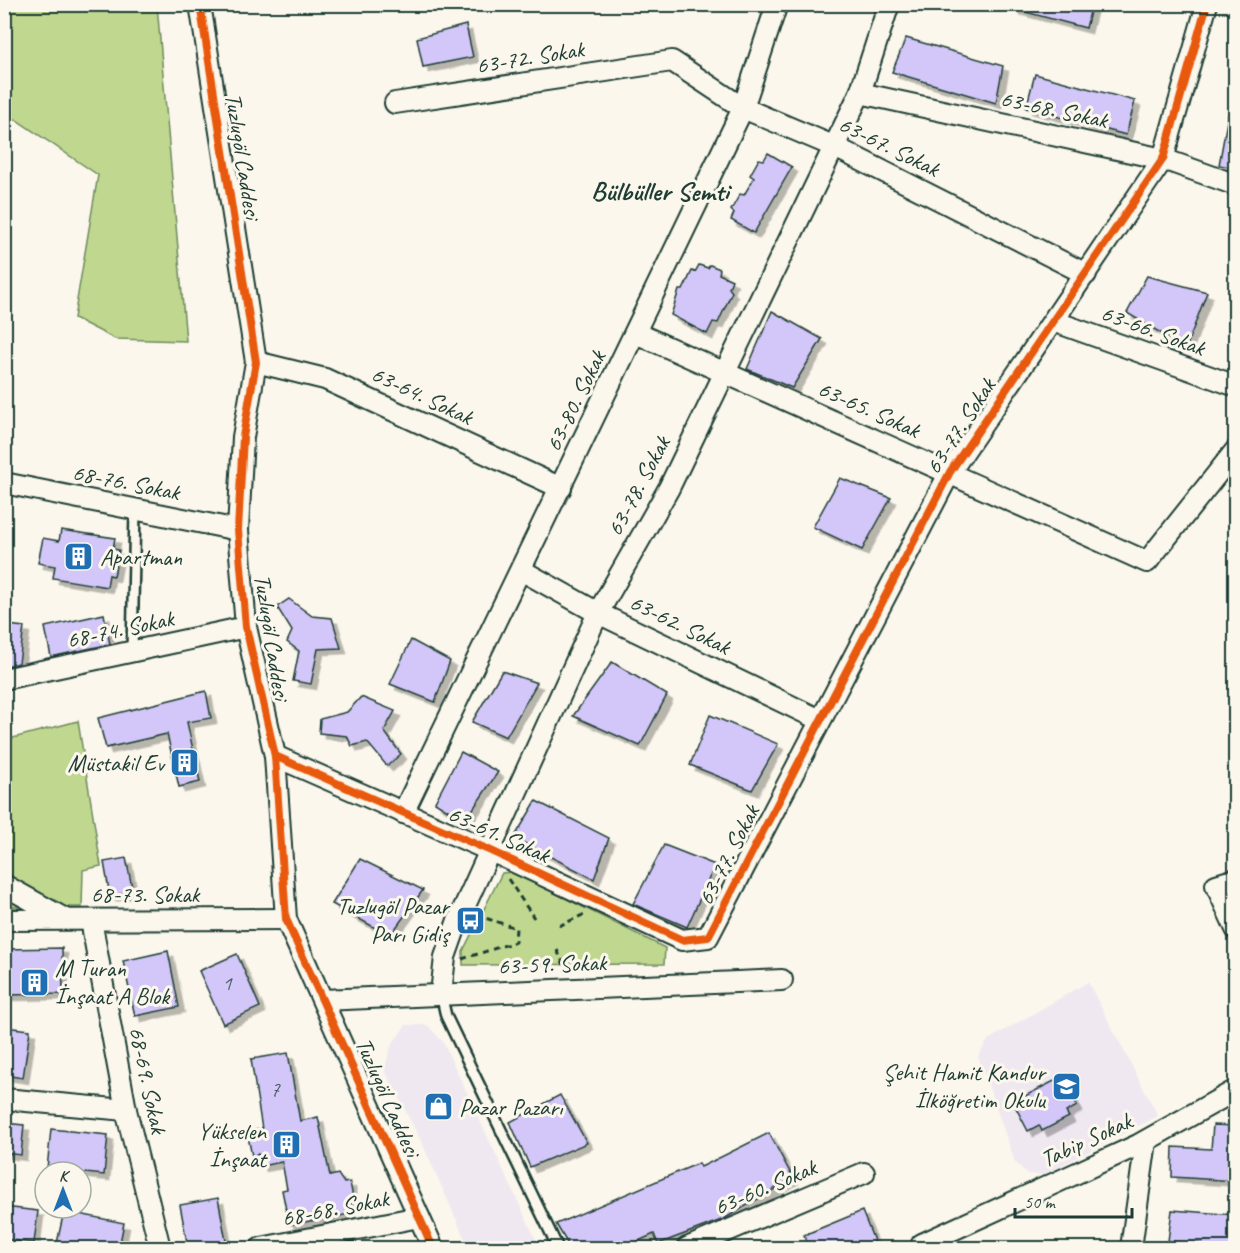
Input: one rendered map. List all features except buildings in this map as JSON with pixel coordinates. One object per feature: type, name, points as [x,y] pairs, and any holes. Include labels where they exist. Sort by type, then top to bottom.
[{"type":"street","name":"Tuzlugöl Caddesi","points":[[200,4],[256,362],[243,437],[238,530],[246,627],[275,756],[286,919],[433,1248]]},
{"type":"street","name":"63-80. Sokak","points":[[403,813],[743,108],[777,4]]},
{"type":"street","name":"63-78. Sokak","points":[[441,994],[444,964],[463,910],[493,852],[598,613],[669,488],[723,372],[860,93],[889,4]]},
{"type":"street","name":"63-77. Sokak","points":[[708,937],[950,472],[1163,159],[1207,4]]},
{"type":"street","name":"63-67. Sokak","points":[[672,61],[743,108],[833,146],[1086,274]]},
{"type":"street","name":"63-72. Sokak","points":[[395,103],[672,61]]},
{"type":"street","name":"63-68. Sokak","points":[[860,93],[1163,159],[1236,185]]},
{"type":"street","name":"63-66. Sokak","points":[[1053,321],[1236,387]]},
{"type":"street","name":"63-65. Sokak","points":[[636,333],[1147,562],[1236,450]]},
{"type":"street","name":"63-64. Sokak","points":[[256,362],[324,379],[561,488]]},
{"type":"street","name":"68-76. Sokak","points":[[4,483],[238,530]]},
{"type":"street","name":"63-62. Sokak","points":[[521,570],[598,613],[820,720]]},
{"type":"street","name":"68-74. Sokak","points":[[4,679],[246,627]]},
{"type":"street","name":"63-61. Sokak","points":[[275,756],[493,852],[682,940],[708,937]]},
{"type":"street","points":[[1236,879],[1216,885],[1236,929]]},
{"type":"street","points":[[4,885],[67,920]]},
{"type":"street","name":"68-73. Sokak","points":[[4,920],[286,919]]},
{"type":"street","name":"68-69. Sokak","points":[[91,920],[126,1110],[160,1248]]},
{"type":"street","name":"63-59. Sokak","points":[[323,1000],[782,980]]},
{"type":"street","name":"Tabip Sokak","points":[[922,1246],[1146,1141],[1236,1090]]},
{"type":"street","points":[[4,1100],[126,1110]]},
{"type":"street","points":[[1131,1248],[1146,1141]]},
{"type":"street","name":"63-60. Sokak","points":[[687,1248],[864,1173]]},
{"type":"street","name":"68-68. Sokak","points":[[261,1248],[419,1216]]},
{"type":"lane","points":[[132,653],[135,510]]},
{"type":"lane","points":[[441,994],[446,1016],[558,1248]]},
{"type":"path","points":[[493,852],[534,918]]},
{"type":"path","points":[[559,926],[606,905]]},
{"type":"path","points":[[444,964],[515,942],[516,928],[463,910]]},
{"type":"path","points":[[557,950],[576,988]]},
{"type":"shaded area","name":"Şehit Hamit Kandur İlköğretim Okulu","points":[[1088,982],[1158,1116],[1043,1175],[1027,1174],[1015,1162],[978,1056],[988,1040]]},
{"type":"shaded area","name":"Pazar Pazarı","points":[[406,1025],[427,1025],[443,1042],[540,1248],[469,1248],[423,1145],[384,1069],[392,1044]]},
{"type":"green space","points":[[4,5],[157,5],[186,341],[115,339],[74,318],[98,175],[5,112]]},
{"type":"green space","points":[[78,721],[101,866],[83,870],[82,907],[5,907],[5,740]]},
{"type":"green space","points":[[513,872],[665,948],[664,964],[463,965],[463,951],[502,873]]},
{"type":"cycle path","points":[[200,4],[256,362],[243,437],[238,530],[246,627],[275,756],[286,919],[433,1248]]},
{"type":"cycle path","points":[[275,756],[491,851],[682,940],[708,937],[950,472],[1163,159],[1207,4]]},
{"type":"place","name":"Apartman","points":[[79,557]]},
{"type":"place","name":"Müstakil Ev","points":[[185,763]]},
{"type":"place","name":"Tuzlugöl Pazar Parı Gidiş","points":[[470,920]]},
{"type":"place","name":"M Turan İnşaat A Blok","points":[[34,982]]},
{"type":"place","name":"Şehit Hamit Kandur İlköğretim Okulu","points":[[1066,1086]]},
{"type":"place","name":"Pazar Pazarı","points":[[438,1107]]},
{"type":"place","name":"Yükselen İnşaat","points":[[287,1145]]},
{"type":"district","name":"Bülbüller Semti","points":[[660,191]]}]
